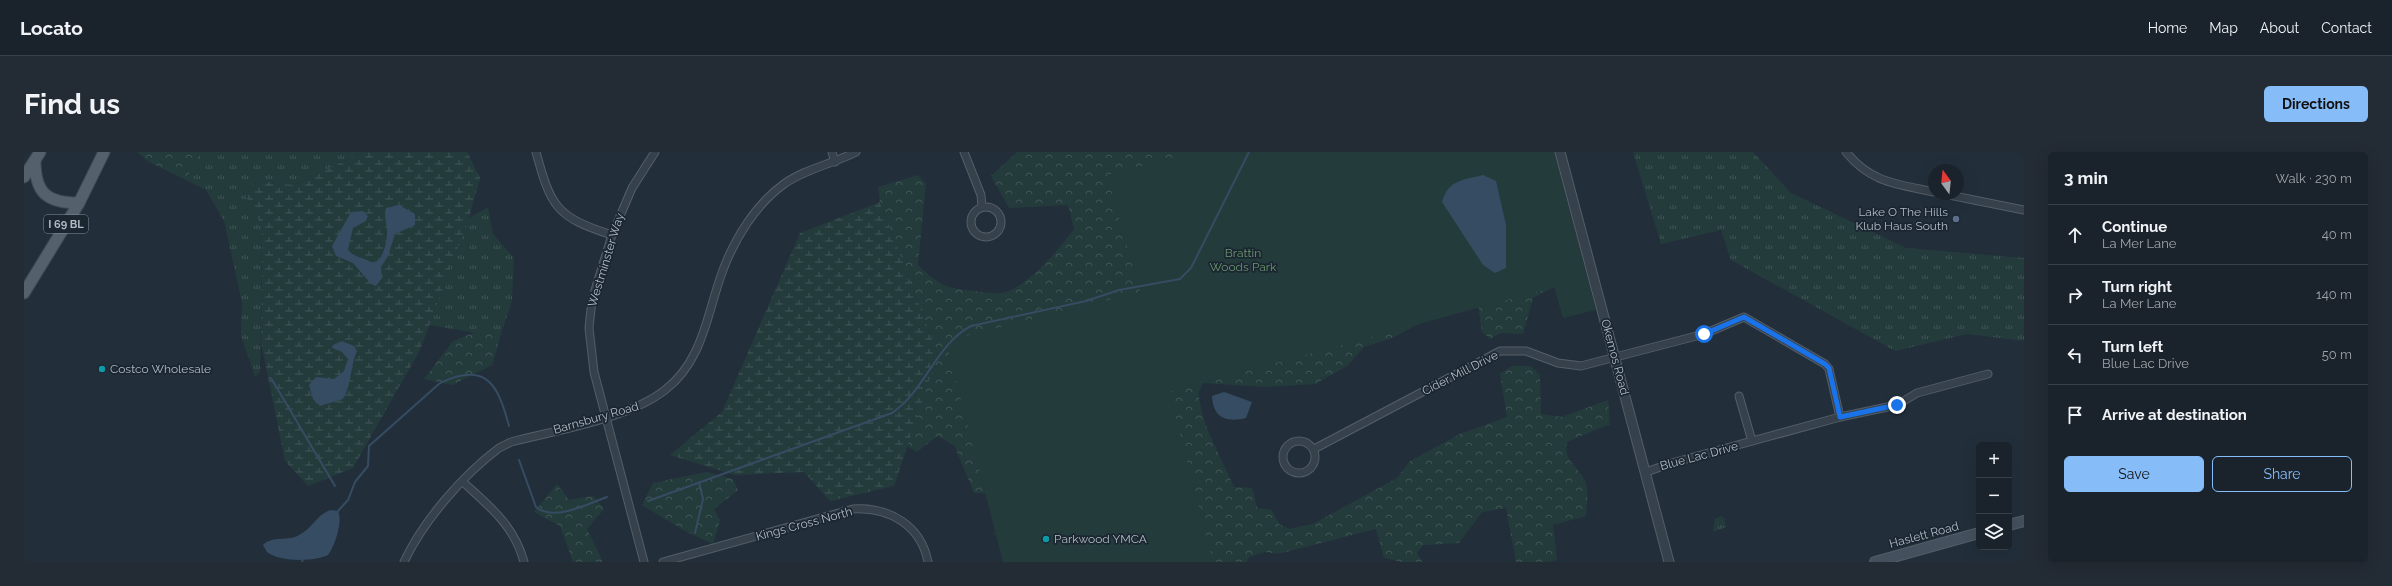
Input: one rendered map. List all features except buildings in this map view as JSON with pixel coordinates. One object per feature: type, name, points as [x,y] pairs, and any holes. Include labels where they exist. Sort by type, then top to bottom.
[{"type":"main road","name":"I 69 BL","points":[[24,293],[79,203],[104,152]]},
{"type":"main road","points":[[37,156],[35,176],[40,190],[56,201],[79,203]]},
{"type":"main road","points":[[24,177],[37,156]]},
{"type":"main road","points":[[2012,524],[2024,521]]},
{"type":"main road","name":"Haslett Road","points":[[1875,562],[1976,534]]},
{"type":"street","points":[[536,152],[547,191],[553,202],[564,214],[581,225],[612,235]]},
{"type":"street","name":"Westminster Way","points":[[644,562],[594,372],[589,328],[592,300],[612,235],[632,188],[655,152]]},
{"type":"street","points":[[832,152],[835,162]]},
{"type":"street","name":"Barnsbury Road","points":[[404,562],[412,544],[427,520],[463,482],[494,452],[505,444],[631,410],[649,401],[681,375],[700,345],[722,270],[746,226],[768,198],[784,184],[802,173],[835,162],[856,152]]},
{"type":"street","points":[[964,152],[981,195],[982,207]]},
{"type":"street","name":"Okemos Road","points":[[1560,152],[1669,562]]},
{"type":"street","points":[[1846,152],[1859,166],[1876,178],[1928,191]]},
{"type":"street","points":[[1964,198],[2024,210]]},
{"type":"street","points":[[982,207],[992,208],[1001,218],[997,232],[989,236],[975,232],[972,222],[974,213],[982,207]]},
{"type":"street","name":"Cider Mill Drive","points":[[1314,449],[1500,351],[1526,350],[1558,363],[1575,366],[1615,358],[1704,334],[1744,317],[1825,364],[1829,368],[1840,417]]},
{"type":"street","name":"Blue Lac Drive","points":[[1646,472],[1840,417],[1897,405],[1917,393],[1988,374]]},
{"type":"street","name":"Blue Lac Drive","points":[[1739,396],[1752,441]]},
{"type":"street","points":[[1296,441],[1306,442],[1314,449],[1315,459],[1306,471],[1295,472],[1287,466],[1284,456],[1287,446],[1291,443],[1296,441]]},
{"type":"street","points":[[463,482],[508,527],[519,545],[524,562]]},
{"type":"street","name":"Kings Cross North","points":[[663,562],[854,509],[867,509],[886,512],[903,521],[917,536],[927,559]]},
{"type":"green space","points":[[137,152],[200,152],[186,180],[149,162]]},
{"type":"green space","points":[[200,152],[363,152],[294,185],[260,181],[243,191],[262,226],[260,371],[255,377],[241,335],[242,303],[224,221],[206,190],[186,180]]},
{"type":"green space","points":[[363,152],[467,152],[480,178],[469,218],[420,350],[353,468],[308,486],[285,461],[261,342],[262,226],[243,191],[260,181],[294,185]]},
{"type":"green space","points":[[1017,152],[1554,152],[1585,271],[1533,298],[1523,334],[1501,333],[1490,339],[1482,332],[1478,305],[1438,314],[1392,338],[1364,347],[1347,366],[1315,384],[1264,387],[1203,383],[1198,393],[1202,413],[1208,431],[1234,487],[1252,488],[1257,508],[1272,510],[1279,524],[1289,529],[1313,524],[1397,478],[1410,461],[1460,434],[1507,417],[1500,374],[1512,366],[1530,366],[1540,375],[1541,414],[1562,417],[1608,400],[1610,424],[1567,442],[1566,449],[1569,460],[1584,478],[1587,487],[1586,516],[1553,525],[1557,560],[1548,562],[1516,562],[1506,508],[1482,512],[1459,543],[1423,545],[1417,553],[1422,562],[1402,562],[1384,558],[1376,529],[1278,554],[1265,552],[1249,557],[1247,562],[1122,562],[1018,532],[994,535],[1000,513],[996,494],[974,493],[954,445],[937,436],[917,452],[907,446],[938,354],[880,202],[878,187],[918,175],[926,184],[918,265],[931,277],[949,287],[1002,293],[1012,290],[1032,276],[1052,256],[1074,229],[1068,205],[1009,208],[991,176]]},
{"type":"green space","name":"Brattin Woods Park","points":[[1196,152],[1554,152],[1596,310],[1563,318],[1554,287],[1169,392],[1213,562],[1003,562],[946,341],[1140,292],[1107,175]]},
{"type":"green space","points":[[1633,152],[1753,152],[1791,193],[1906,248],[2024,258],[2024,341],[1967,334],[1895,351],[1731,260],[1721,230],[1661,244]]},
{"type":"green space","points":[[880,202],[938,354],[894,486],[830,501],[804,472],[735,475],[670,455],[722,412],[800,233]]},
{"type":"green space","points":[[488,207],[493,234],[514,258],[512,301],[500,337],[429,325],[469,218]]},
{"type":"green space","points":[[481,330],[500,337],[492,365],[452,385],[424,379],[453,341]]},
{"type":"green space","points":[[707,472],[733,479],[738,490],[714,509],[720,520],[713,544],[683,530],[642,505],[653,483]]},
{"type":"green space","points":[[557,484],[569,500],[593,496],[604,509],[587,529],[603,562],[573,562],[560,526],[534,512]]},
{"type":"green space","points":[[1721,516],[1724,518],[1726,527],[1713,532],[1715,519]]},
{"type":"water","points":[[1483,175],[1496,181],[1506,225],[1506,268],[1495,273],[1483,265],[1442,202],[1448,189],[1452,185],[1463,180]]},
{"type":"water","points":[[399,205],[415,214],[415,225],[395,234],[388,256],[381,267],[382,278],[376,286],[371,284],[353,263],[336,256],[332,246],[351,212],[363,211],[368,216],[366,221],[353,228],[348,250],[355,256],[369,261],[377,261],[383,253],[386,242],[386,208]]},
{"type":"water","points":[[342,341],[354,346],[357,351],[346,393],[343,399],[320,406],[313,399],[309,385],[316,377],[334,379],[344,371],[348,359],[342,352],[332,348],[333,345]]},
{"type":"water","points":[[1224,392],[1252,402],[1246,418],[1232,420],[1226,419],[1218,414],[1213,403],[1212,396]]},
{"type":"water","points":[[331,510],[338,511],[340,521],[336,540],[328,555],[314,559],[297,560],[280,558],[267,552],[263,545],[267,542],[299,535],[308,529],[318,518]]},
{"type":"waterway","points":[[648,501],[892,413],[913,393],[949,344],[959,334],[971,326],[1086,301],[1119,290],[1180,279],[1191,268],[1249,152]]},
{"type":"waterway","points":[[338,511],[348,500],[355,482],[368,466],[369,446],[440,383],[456,377],[469,375],[480,376],[488,381],[495,389],[505,411],[509,426]]},
{"type":"waterway","points":[[271,378],[335,486]]},
{"type":"waterway","points":[[519,460],[536,507],[543,511],[552,513],[571,510],[607,497]]},
{"type":"waterway","points":[[695,533],[703,499],[699,482]]},
{"type":"place","name":"Lake O The Hills Klub Haus South","points":[[1956,219]]},
{"type":"place","name":"Costco Wholesale","points":[[102,369]]},
{"type":"place","name":"Parkwood YMCA","points":[[1046,539]]},
{"type":"route","points":[[1704,334],[1738,318],[1744,317],[1825,364],[1829,368],[1840,407],[1840,417],[1897,405]]}]
